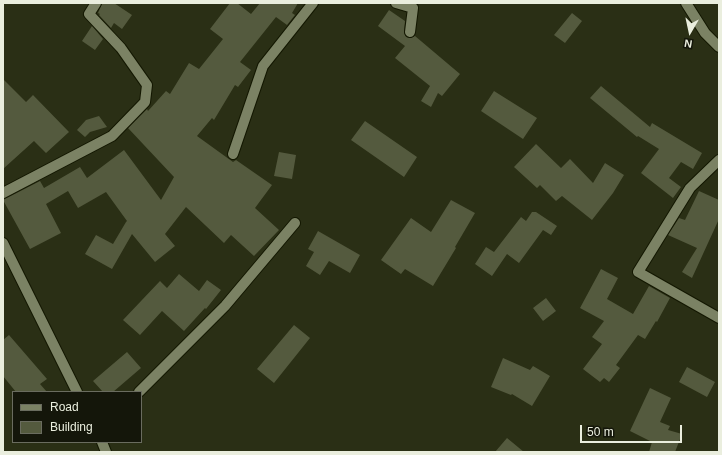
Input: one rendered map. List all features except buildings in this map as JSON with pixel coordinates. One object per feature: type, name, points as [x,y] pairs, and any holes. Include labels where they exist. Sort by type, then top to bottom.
[{"type":"street","points":[[3,193],[112,136],[144,102],[147,85],[121,48],[89,14],[96,3]]},
{"type":"street","points":[[233,154],[264,66],[313,3]]},
{"type":"street","points":[[396,3],[413,8],[410,32]]},
{"type":"street","points":[[686,3],[705,33],[719,47]]},
{"type":"street","points":[[719,160],[690,188],[638,272],[719,318]]},
{"type":"street","points":[[140,391],[225,306],[295,222]]},
{"type":"street","points":[[3,243],[77,391]]}]
